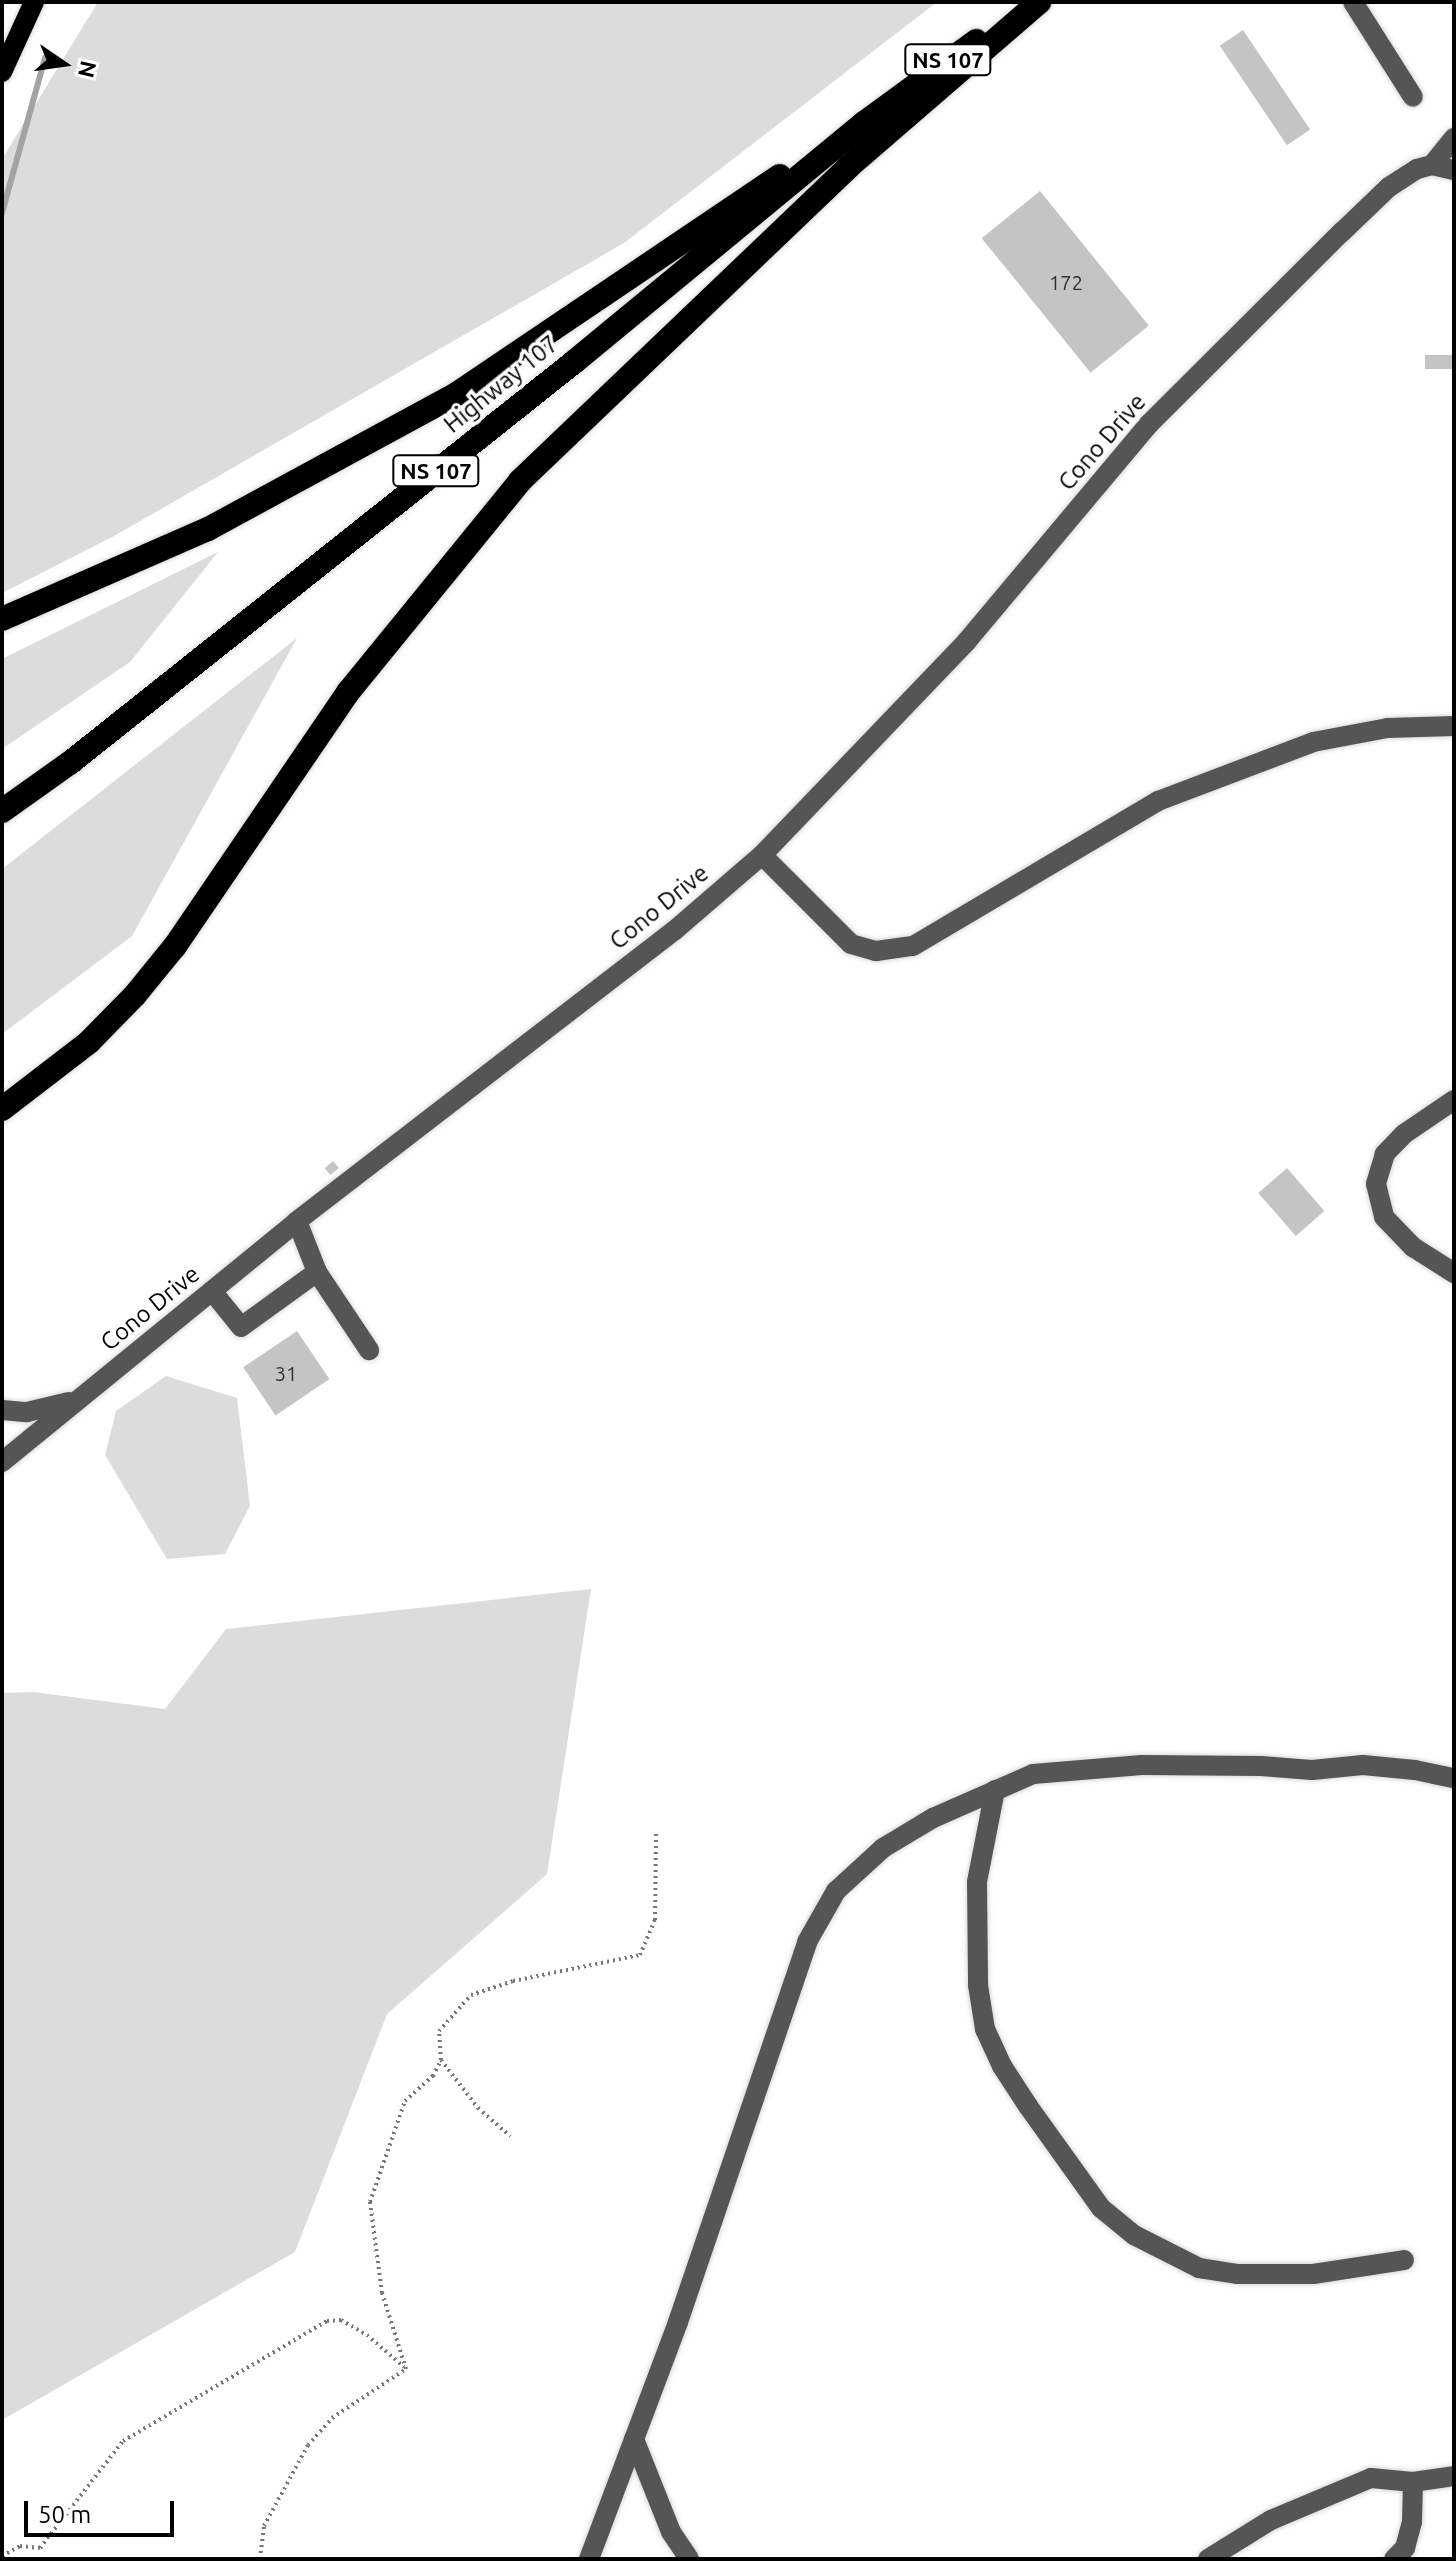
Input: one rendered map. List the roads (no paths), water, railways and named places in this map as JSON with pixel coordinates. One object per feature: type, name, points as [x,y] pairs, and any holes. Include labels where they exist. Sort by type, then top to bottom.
[{"type":"highway","name":"Highway 107","points":[[2,811],[71,762],[526,400],[864,123],[951,57],[1037,2]]},
{"type":"highway","points":[[2,1109],[89,1042],[135,995],[175,946],[349,691],[520,481],[847,168],[1037,2]]},
{"type":"highway","points":[[2,619],[208,529],[458,393],[736,203],[864,123]]},
{"type":"main road","points":[[2,72],[34,2]]},
{"type":"street","points":[[1353,2],[1413,97]]},
{"type":"street","points":[[1454,138],[1432,165],[1454,170]]},
{"type":"street","name":"Cono Drive","points":[[2,1462],[297,1221],[675,930],[762,855],[967,641],[1149,424],[1389,187],[1417,169],[1432,165]]},
{"type":"street","points":[[762,855],[851,944],[876,951],[913,946],[1158,801],[1313,742],[1388,728],[1454,726]]},
{"type":"street","points":[[1454,1100],[1404,1134],[1385,1154],[1376,1184],[1384,1217],[1413,1247],[1454,1273]]},
{"type":"street","points":[[297,1221],[317,1272],[369,1350]]},
{"type":"street","points":[[212,1291],[241,1327],[317,1272]]},
{"type":"street","points":[[2,1410],[27,1412],[50,1409],[84,1396]]},
{"type":"street","points":[[589,2559],[678,2322],[807,1942],[836,1891],[883,1848],[933,1818],[1033,1774],[1142,1765],[1261,1766],[1312,1770],[1363,1765],[1415,1770],[1454,1778]]},
{"type":"street","points":[[995,1790],[977,1882],[978,1985],[985,2029],[1019,2093],[1101,2208],[1134,2235],[1199,2268],[1237,2274],[1313,2274],[1404,2260]]},
{"type":"street","points":[[634,2439],[671,2532],[689,2559]]},
{"type":"street","points":[[1208,2559],[1271,2520],[1371,2478],[1413,2482],[1454,2476]]},
{"type":"street","points":[[1394,2559],[1405,2548],[1412,2522],[1413,2482]]},
{"type":"waterway","points":[[2,213],[45,58]]}]
